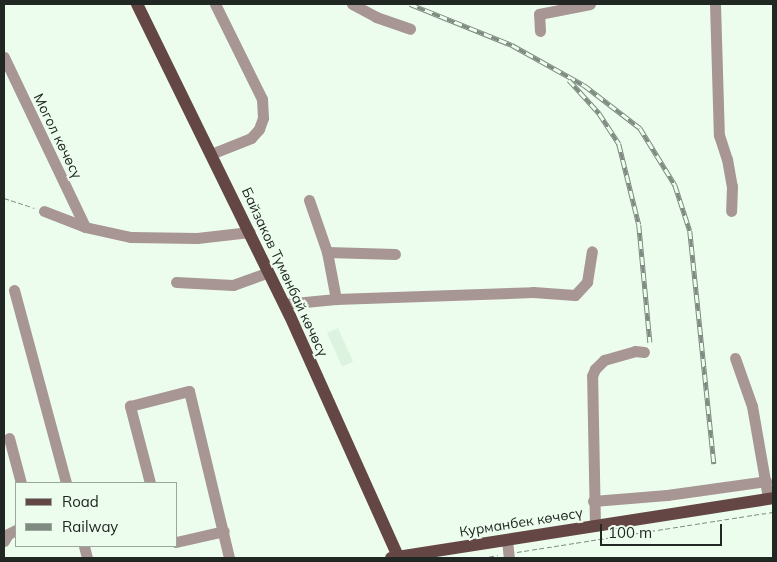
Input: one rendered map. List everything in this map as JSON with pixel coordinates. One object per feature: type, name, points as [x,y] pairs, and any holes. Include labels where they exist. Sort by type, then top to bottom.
[{"type":"main road","name":"Байзаков Түмөнбай көчөсү","points":[[137,4],[284,304],[396,558]]},
{"type":"main road","name":"Курманбек көчөсү","points":[[396,558],[771,498]]},
{"type":"street","points":[[211,154],[251,138],[259,129],[263,118],[262,99],[215,4]]},
{"type":"street","points":[[352,4],[376,17],[410,29]]},
{"type":"street","points":[[540,31],[539,14],[590,4]]},
{"type":"street","points":[[715,4],[719,135],[727,158],[732,186],[731,211]]},
{"type":"street","name":"Могол көчөсү","points":[[4,57],[85,227]]},
{"type":"street","points":[[309,200],[327,252],[336,299]]},
{"type":"street","points":[[44,211],[85,227],[131,237],[197,238],[250,232]]},
{"type":"street","points":[[284,304],[336,299],[533,292],[574,295],[586,282],[592,250]]},
{"type":"street","points":[[327,252],[394,254]]},
{"type":"street","points":[[176,282],[233,285],[268,272]]},
{"type":"street","points":[[14,290],[66,482]]},
{"type":"street","points":[[595,526],[592,376],[595,369],[604,360],[635,351],[644,352]]},
{"type":"street","points":[[735,358],[752,406],[766,482],[771,498]]},
{"type":"street","points":[[150,482],[130,406],[189,390],[229,558]]},
{"type":"street","points":[[10,438],[21,482]]},
{"type":"street","points":[[593,501],[667,495],[766,482]]},
{"type":"street","points":[[4,541],[8,534],[15,530]]},
{"type":"street","points":[[178,542],[224,531]]},
{"type":"street","points":[[507,540],[509,556]]},
{"type":"path","points":[[4,198],[44,211]]},
{"type":"path","points":[[482,558],[509,556],[773,512]]},
{"type":"shaded area","points":[[338,328],[353,362],[342,367],[327,333]]},
{"type":"railway","points":[[410,4],[512,45],[584,85],[640,128],[675,185],[690,231],[714,464]]},
{"type":"railway","points":[[569,80],[599,113],[619,144],[639,225],[650,342]]}]
